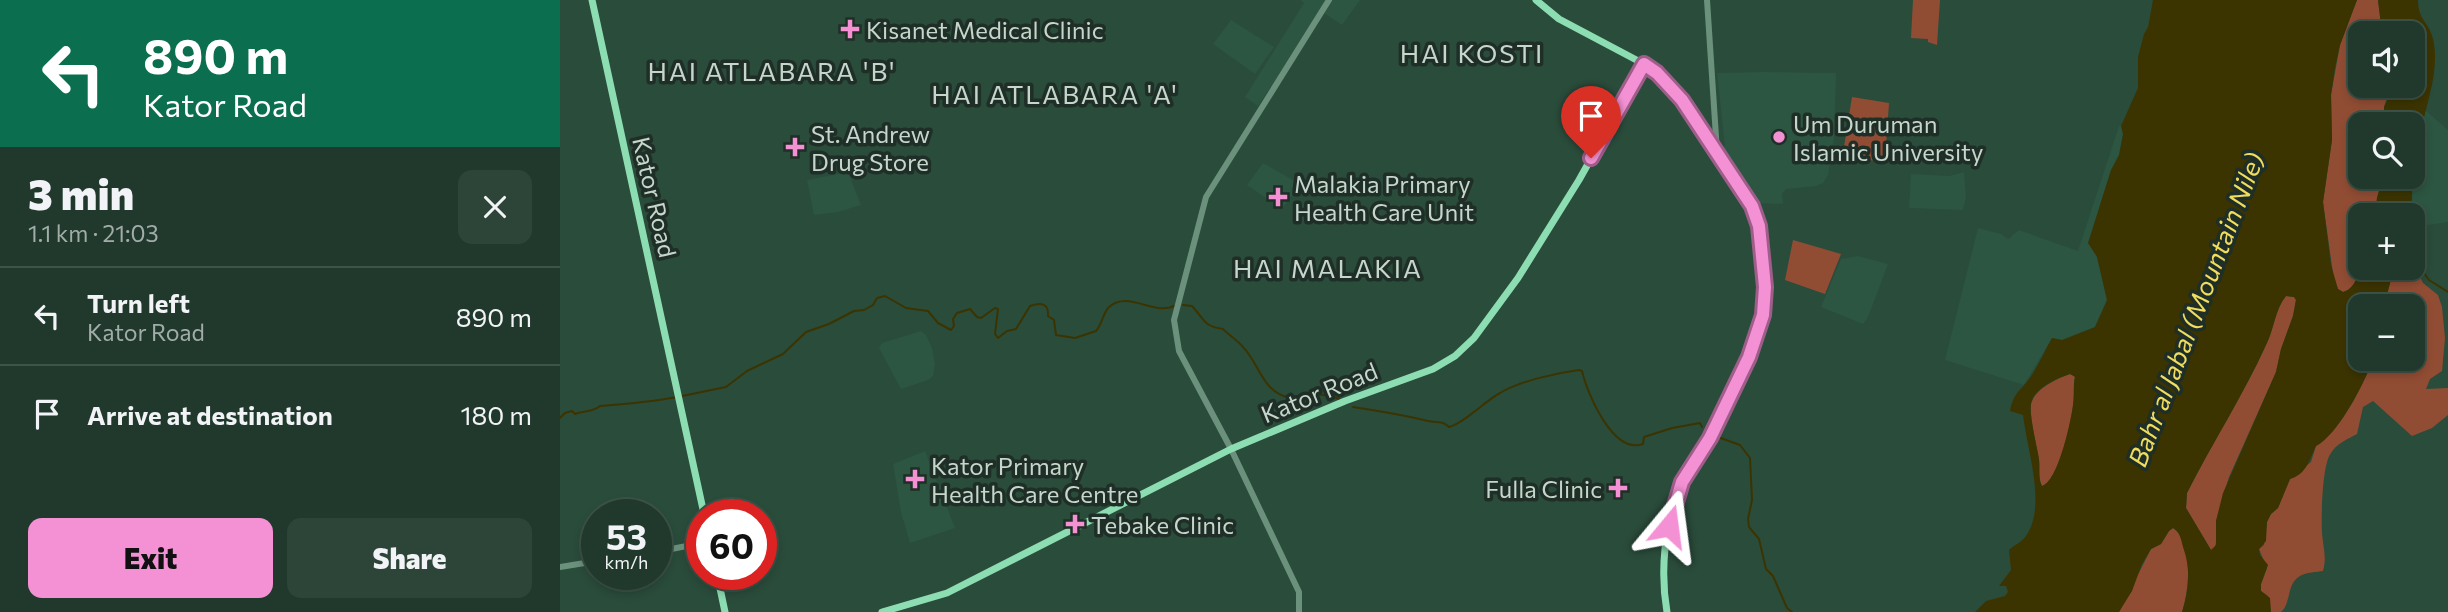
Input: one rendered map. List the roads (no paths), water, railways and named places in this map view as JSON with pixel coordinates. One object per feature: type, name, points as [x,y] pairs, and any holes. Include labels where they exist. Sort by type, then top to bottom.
[{"type":"main road","name":"Kator Road","points":[[592,0],[701,499]]},
{"type":"main road","points":[[1536,0],[1559,19],[1644,64],[1662,78],[1682,100],[1758,218],[1765,287],[1763,315],[1752,349],[1682,482],[1669,526],[1663,564],[1667,612]]},
{"type":"main road","name":"Kator Road","points":[[882,612],[928,600],[966,585],[1231,449],[1345,401],[1433,369],[1468,346],[1502,303],[1538,247],[1644,64]]},
{"type":"main road","points":[[720,590],[725,612]]},
{"type":"street","points":[[1299,612],[1299,592],[1231,449],[1179,351],[1174,320],[1206,197],[1329,0]]},
{"type":"street","points":[[1707,0],[1717,152]]},
{"type":"street","points":[[560,567],[581,564]]},
{"type":"water","name":"Bahr al Jabal (Mountain Nile)","points":[[2153,0],[2357,0],[2340,45],[2335,68],[2331,95],[2332,140],[2323,202],[2331,265],[2338,289],[2343,292],[2356,280],[2391,280],[2387,294],[2348,294],[2348,371],[2368,371],[2342,420],[2316,446],[2304,470],[2290,479],[2278,508],[2267,522],[2266,541],[2259,549],[2268,565],[2261,591],[2270,598],[2271,612],[2182,612],[2188,588],[2188,571],[2180,536],[2173,528],[2161,544],[2151,549],[2119,612],[1975,612],[1986,601],[2005,596],[2008,592],[2006,586],[1999,586],[2011,570],[2009,550],[2026,536],[2035,509],[2034,477],[2023,415],[2010,411],[2016,394],[2033,373],[2052,338],[2062,340],[2095,327],[2107,300],[2097,257],[2088,243],[2111,170],[2119,155],[2123,134],[2121,126],[2138,88],[2138,57]],"holes":[[[2286,296],[2296,300],[2293,316],[2276,372],[2223,493],[2216,521],[2216,545],[2211,550],[2186,508],[2187,493],[2257,364],[2269,339],[2279,307]],[[2070,374],[2075,377],[2067,437],[2053,474],[2042,486],[2031,404],[2036,394],[2052,381]]]},
{"type":"water","points":[[2378,0],[2418,0],[2425,21],[2381,21]]},
{"type":"water","points":[[2425,22],[2433,39],[2435,62],[2425,114],[2425,112],[2384,112],[2388,98],[2425,98]]},
{"type":"water","points":[[2380,189],[2412,189],[2412,203],[2376,203]]},
{"type":"waterway","points":[[2425,274],[2448,292]]},
{"type":"waterway","points":[[682,396],[726,387],[747,371],[783,354],[806,332],[854,311],[864,310],[873,305],[877,298],[885,296],[906,308],[928,311],[938,323],[951,330],[957,313],[970,309],[981,318],[995,308],[998,309],[995,334],[998,338],[1007,331],[1016,329],[1030,306],[1038,304],[1046,306],[1048,316],[1054,320],[1056,335],[1075,338],[1096,331],[1107,309],[1116,302],[1133,302],[1158,308],[1174,306]]},
{"type":"waterway","points":[[1183,305],[1192,306],[1208,324],[1223,329],[1238,342],[1249,354],[1267,384],[1280,395],[1292,398],[1314,395],[1339,399]]},
{"type":"waterway","points":[[1353,407],[1441,423],[1449,427],[1461,422],[1508,389],[1538,378],[1579,370],[1582,371],[1589,393],[1603,420],[1612,432],[1632,445],[1643,444],[1644,437],[1672,428],[1700,423],[1702,427]]},
{"type":"waterway","points":[[560,418],[572,411],[575,414],[600,406],[677,397]]},
{"type":"waterway","points":[[1715,436],[1740,445],[1750,458],[1752,500],[1749,527],[1759,539],[1766,569],[1773,576],[1787,608],[1792,612]]},
{"type":"place","name":"Kisanet Medical Clinic","points":[[850,29]]},
{"type":"place","name":"Um Duruman Islamic University","points":[[1779,137]]},
{"type":"place","name":"St. Andrew Drug Store","points":[[795,147]]},
{"type":"place","name":"Malakia Primary Health Care Unit","points":[[1278,197]]},
{"type":"place","name":"Kator Primary Health Care Centre","points":[[915,479]]},
{"type":"place","name":"Fulla Clinic","points":[[1618,488]]},
{"type":"place","name":"Tebake Clinic","points":[[1075,524]]},
{"type":"district","name":"HAI KOSTI","points":[[1472,52]]},
{"type":"district","name":"HAI ATLABARA 'B'","points":[[772,70]]},
{"type":"district","name":"HAI ATLABARA 'A'","points":[[1055,93]]},
{"type":"district","name":"HAI MALAKIA","points":[[1328,267]]}]
